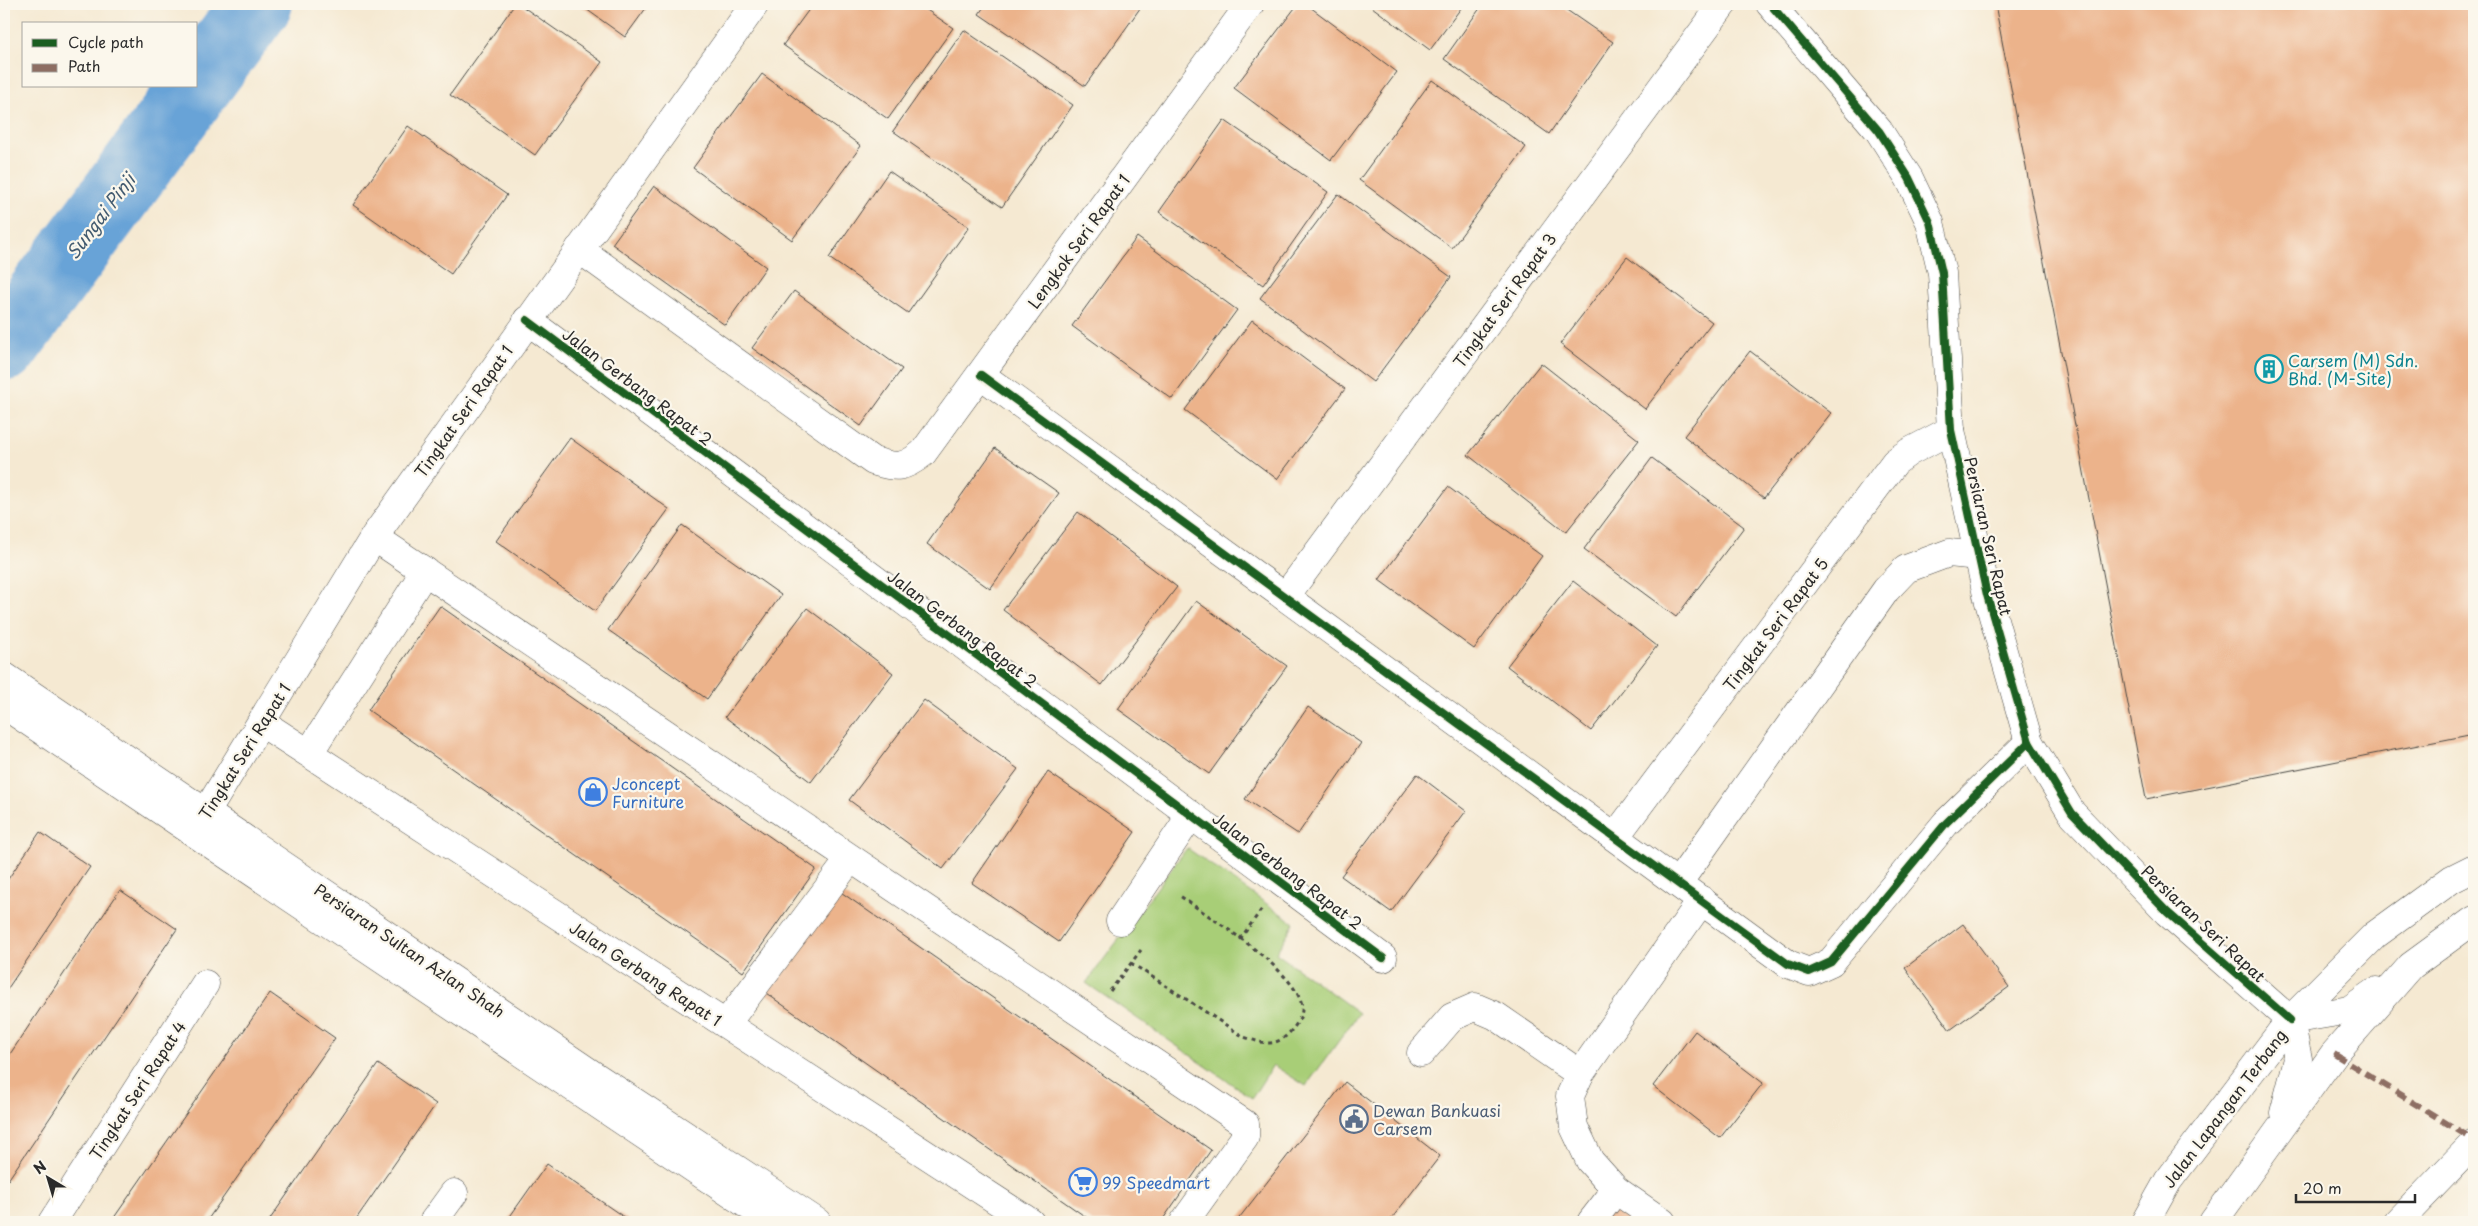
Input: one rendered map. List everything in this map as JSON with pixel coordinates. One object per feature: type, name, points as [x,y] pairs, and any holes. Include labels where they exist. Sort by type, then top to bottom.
[{"type":"street","name":"Tingkat Seri Rapat 1","points":[[201,823],[374,537],[527,320],[755,4]]},
{"type":"street","name":"Lengkok Seri Rapat 1","points":[[579,249],[873,461],[896,468],[912,462],[923,453],[1250,4]]},
{"type":"street","name":"Tingkat Seri Rapat 3","points":[[1285,597],[1724,4]]},
{"type":"street","name":"Persiaran Seri Rapat","points":[[1770,4],[1879,131],[1909,178],[1930,222],[1942,273],[1952,430],[1987,595],[2029,742],[2072,813],[2167,912],[2290,1020]]},
{"type":"street","name":"Jalan Gerbang Rapat 2","points":[[527,320],[1383,958]]},
{"type":"street","points":[[981,375],[1788,964],[1809,972],[1831,962],[1946,823],[2029,742]]},
{"type":"street","name":"Tingkat Seri Rapat 5","points":[[1615,837],[1895,462],[1909,452],[1952,430]]},
{"type":"street","points":[[374,537],[1244,1124],[1245,1138],[1184,1222]]},
{"type":"street","points":[[1678,883],[1886,590],[1906,569],[1949,553],[1978,556]]},
{"type":"street","points":[[309,753],[425,571]]},
{"type":"street","name":"Persiaran Sultan Azlan Shah","points":[[4,676],[201,823],[773,1222]]},
{"type":"street","name":"Persiaran Sultan Azlan Shah","points":[[4,705],[201,823],[592,1074],[817,1222]]},
{"type":"street","name":"Jalan Gerbang Rapat 1","points":[[262,723],[1030,1222]]},
{"type":"street","points":[[1120,921],[1191,815]]},
{"type":"street","points":[[726,1024],[850,859]]},
{"type":"street","name":"Jalan Lapangan Terbang","points":[[2145,1222],[2168,1181],[2290,1020],[2375,935],[2452,879],[2474,868]]},
{"type":"street","points":[[1662,1222],[1616,1190],[1590,1161],[1574,1127],[1570,1096],[1580,1074],[1702,900]]},
{"type":"street","points":[[2279,1130],[2298,1059],[2290,1020],[2349,1010],[2474,920]]},
{"type":"street","points":[[2213,1222],[2334,1054],[2411,966]]},
{"type":"street","name":"Tingkat Seri Rapat 4","points":[[52,1222],[205,984]]},
{"type":"street","points":[[1421,1053],[1452,1017],[1475,1007],[1496,1016],[1580,1074]]},
{"type":"street","points":[[2398,1222],[2474,1143]]},
{"type":"street","points":[[1591,1222],[1616,1190]]},
{"type":"street","points":[[433,1222],[454,1193]]},
{"type":"path","points":[[1131,963],[1244,1037],[1262,1044],[1282,1041],[1296,1026],[1302,1008],[1295,988],[1263,957],[1180,896]]},
{"type":"green space","points":[[1187,848],[1294,923],[1276,953],[1359,1013],[1306,1086],[1273,1065],[1252,1098],[1086,983]]},
{"type":"building","points":[[515,4],[519,4],[602,62],[535,155],[450,95]]},
{"type":"building","points":[[579,4],[649,4],[625,37]]},
{"type":"building","points":[[813,4],[918,4],[953,28],[888,119],[783,45]]},
{"type":"building","points":[[986,4],[1143,4],[1085,86],[979,14]]},
{"type":"building","points":[[1298,4],[1306,4],[1397,72],[1331,160],[1234,88]]},
{"type":"building","points":[[1368,4],[1464,4],[1430,50]]},
{"type":"building","points":[[1483,4],[1558,4],[1613,42],[1549,134],[1444,59]]},
{"type":"building","name":"Carsem (M) Sdn. Bhd. (M-Site)","points":[[1995,4],[2474,4],[2474,734],[2146,799]]},
{"type":"building","points":[[964,30],[1073,105],[1002,207],[893,131]]},
{"type":"building","points":[[762,74],[861,146],[792,240],[693,168]]},
{"type":"building","points":[[1432,80],[1526,147],[1452,248],[1359,180]]},
{"type":"building","points":[[1224,120],[1328,192],[1263,285],[1159,212]]},
{"type":"building","points":[[408,126],[507,195],[451,274],[353,205]]},
{"type":"building","points":[[889,171],[969,227],[908,313],[829,258]]},
{"type":"building","points":[[654,186],[766,267],[725,325],[612,244]]},
{"type":"building","points":[[1338,194],[1451,277],[1373,382],[1260,298]]},
{"type":"building","points":[[1137,237],[1237,310],[1172,399],[1072,326]]},
{"type":"building","points":[[1627,257],[1712,322],[1645,409],[1560,344]]},
{"type":"building","points":[[794,291],[902,369],[861,426],[752,348]]},
{"type":"building","points":[[1252,320],[1345,389],[1277,479],[1185,410]]},
{"type":"building","points":[[1750,351],[1831,413],[1764,498],[1684,436]]},
{"type":"building","points":[[1541,363],[1639,440],[1566,532],[1468,455]]},
{"type":"building","points":[[570,438],[669,509],[595,611],[496,541]]},
{"type":"building","points":[[995,448],[1059,493],[990,589],[927,544]]},
{"type":"building","points":[[1652,458],[1744,527],[1676,617],[1584,549]]},
{"type":"building","points":[[1448,487],[1542,556],[1474,649],[1379,580]]},
{"type":"building","points":[[1078,512],[1177,587],[1102,685],[1003,610]]},
{"type":"building","points":[[682,525],[781,595],[707,699],[608,630]]},
{"type":"building","points":[[1573,581],[1657,646],[1591,731],[1507,666]]},
{"type":"building","points":[[1196,601],[1287,666],[1209,774],[1118,709]]},
{"type":"building","points":[[440,606],[816,869],[743,972],[368,710]]},
{"type":"building","points":[[807,608],[893,673],[811,782],[725,717]]},
{"type":"building","points":[[924,700],[1018,769],[943,869],[849,800]]},
{"type":"building","points":[[1308,707],[1361,743],[1298,834],[1245,799]]},
{"type":"building","points":[[1048,772],[1135,832],[1059,942],[972,883]]},
{"type":"building","points":[[1417,774],[1466,811],[1391,912],[1341,876]]},
{"type":"building","points":[[40,832],[90,867],[4,994],[4,885]]},
{"type":"building","points":[[835,888],[1211,1150],[1161,1222],[1093,1222],[763,991]]},
{"type":"building","points":[[120,890],[177,929],[8,1180],[4,1177],[4,1063]]},
{"type":"building","points":[[1963,924],[2009,987],[1950,1030],[1905,968]]},
{"type":"building","points":[[270,993],[335,1038],[206,1222],[111,1222]]},
{"type":"building","points":[[1695,1031],[1763,1083],[1720,1138],[1653,1086]]},
{"type":"building","points":[[378,1064],[436,1104],[354,1222],[268,1222]]},
{"type":"building","name":"Dewan Bankuasi Carsem","points":[[1345,1082],[1440,1156],[1389,1222],[1236,1222]]},
{"type":"building","points":[[547,1164],[631,1222],[506,1222]]},
{"type":"building","points":[[1599,1191],[1639,1222],[1577,1222]]},
{"type":"waterway","name":"Sungai Pinji","points":[[198,84],[257,4]]},
{"type":"waterway","name":"Sungai Pinji","points":[[4,346],[195,88]]},
{"type":"marked path","points":[[2334,1054],[2474,1140]]},
{"type":"cycle path","points":[[1770,4],[1879,131],[1909,178],[1930,222],[1942,273],[1951,430],[1987,595],[2029,742],[2072,813],[2167,912],[2290,1020]]},
{"type":"cycle path","points":[[527,320],[1383,958]]},
{"type":"cycle path","points":[[981,375],[1788,964],[1809,972],[1831,962],[1946,823],[2029,742]]},
{"type":"place","name":"Carsem (M) Sdn. Bhd. (M-Site)","points":[[2269,369]]},
{"type":"place","name":"Jconcept Furniture","points":[[593,792]]},
{"type":"place","name":"Dewan Bankuasi Carsem","points":[[1354,1119]]},
{"type":"place","name":"99 Speedmart","points":[[1083,1182]]}]
